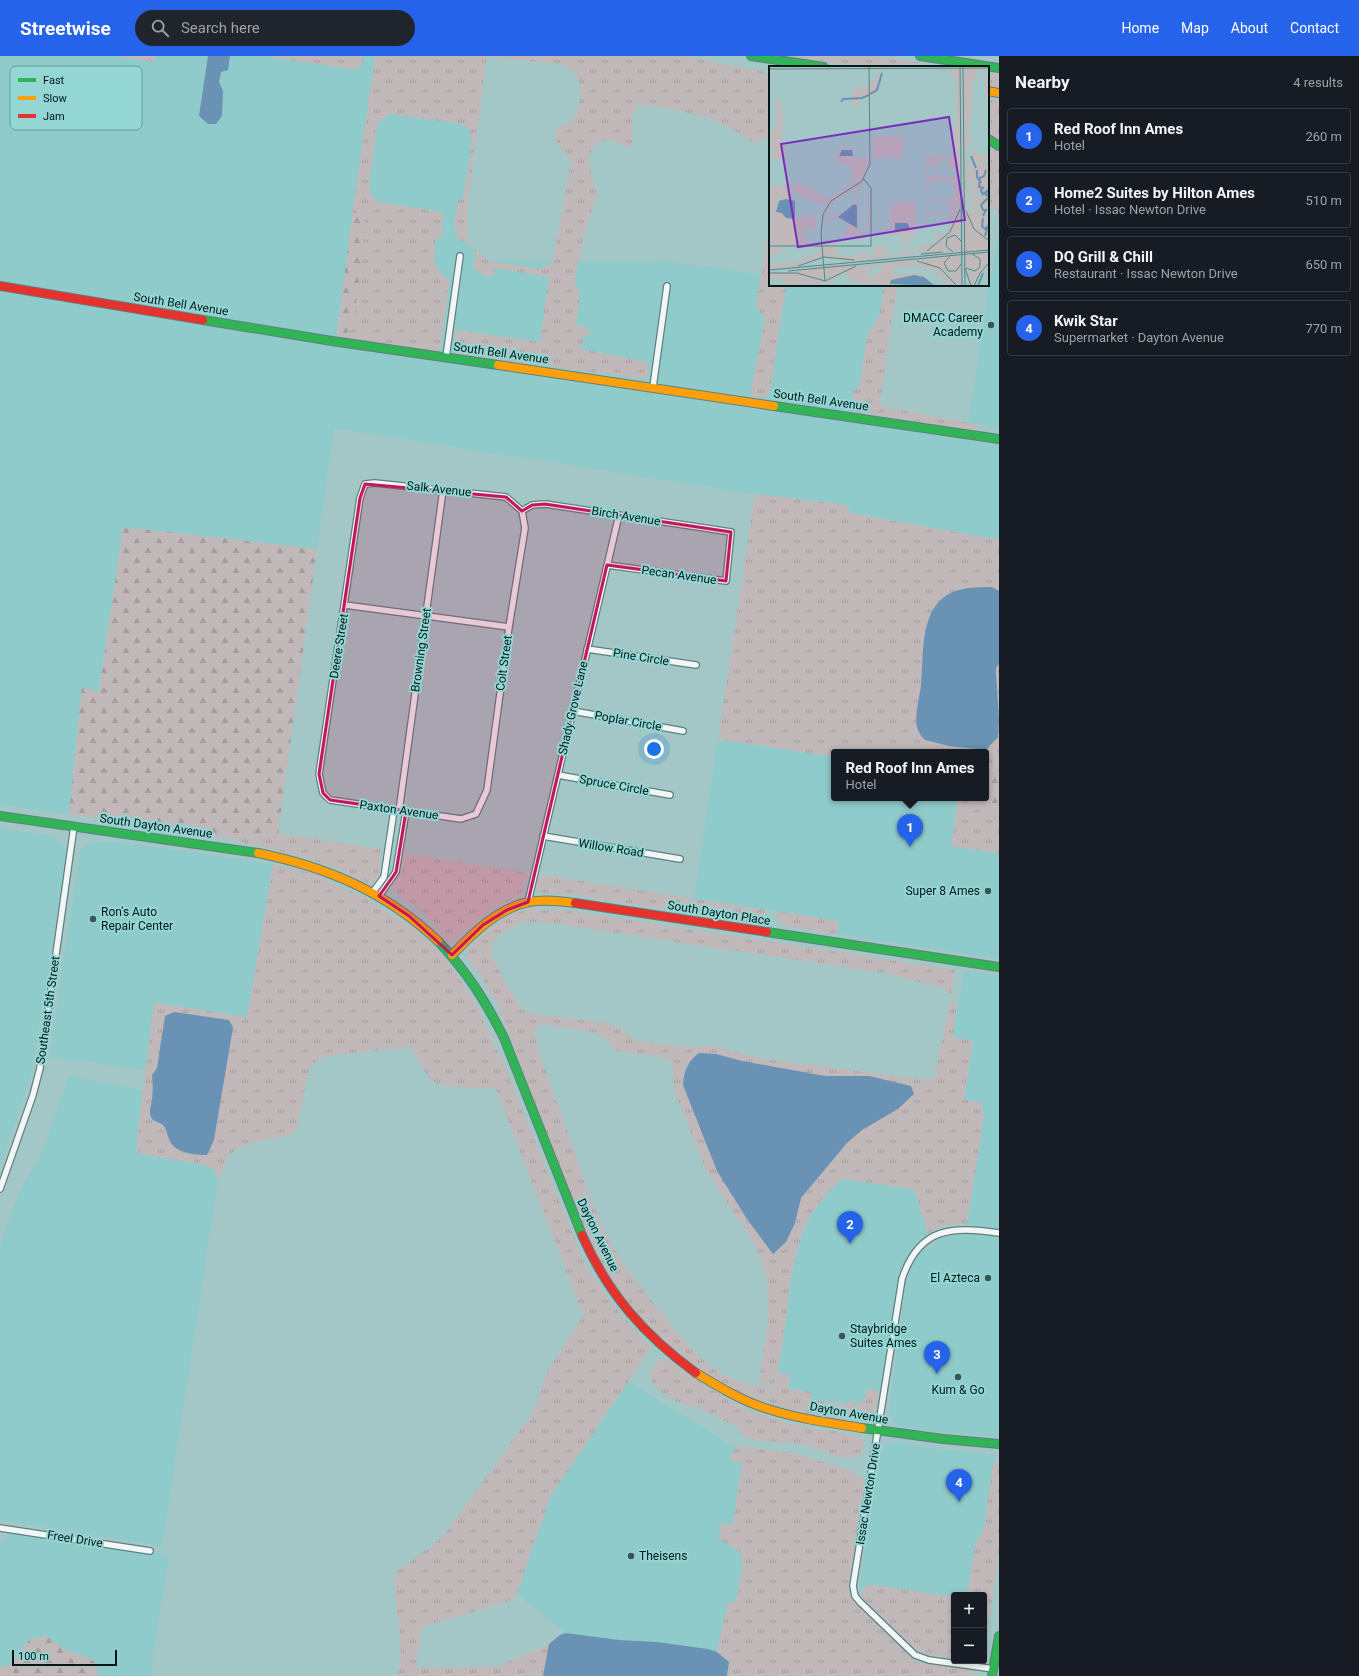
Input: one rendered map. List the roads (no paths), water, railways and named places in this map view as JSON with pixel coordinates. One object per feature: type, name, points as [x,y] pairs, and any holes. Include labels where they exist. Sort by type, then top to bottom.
[{"type":"main road","points":[[920,56],[986,66]]},
{"type":"main road","points":[[755,57],[794,66]]},
{"type":"main road","points":[[755,57],[817,66]]},
{"type":"main road","points":[[989,66],[999,68]]},
{"type":"main road","points":[[989,91],[999,93]]},
{"type":"main road","points":[[989,140],[999,146]]},
{"type":"main road","name":"South Bell Avenue","points":[[0,286],[174,316],[999,439]]},
{"type":"main road","name":"South Dayton Avenue","points":[[0,816],[224,848],[281,857],[308,864]]},
{"type":"main road","name":"Dayton Avenue","points":[[308,864],[329,871],[376,894],[409,916],[433,935],[452,954],[469,975],[492,1013],[511,1051],[578,1227],[594,1260],[613,1293],[632,1317],[663,1348],[695,1372],[725,1391],[758,1406],[792,1416],[878,1431],[964,1442],[999,1444]]},
{"type":"main road","name":"South Dayton Place","points":[[452,954],[483,925],[507,910],[528,902],[554,900],[999,967]]},
{"type":"main road","points":[[993,1673],[999,1636]]},
{"type":"street","points":[[446,357],[460,256]]},
{"type":"street","points":[[653,387],[667,286]]},
{"type":"street","name":"Salk Avenue","points":[[360,498],[365,484],[375,483],[506,498],[522,511]]},
{"type":"street","name":"Browning Street","points":[[376,894],[384,877],[396,810],[443,490]]},
{"type":"street","name":"Deere Street","points":[[323,794],[319,774],[360,498]]},
{"type":"street","name":"Birch Avenue","points":[[522,511],[532,505],[546,504],[731,532]]},
{"type":"street","name":"Colt Street","points":[[476,814],[487,790],[509,627],[525,528],[522,511]]},
{"type":"street","name":"Shady Grove Lane","points":[[528,902],[619,515]]},
{"type":"street","name":"Pecan Avenue","points":[[607,565],[726,581],[731,532]]},
{"type":"street","points":[[345,605],[509,627]]},
{"type":"street","name":"Pine Circle","points":[[587,649],[696,665]]},
{"type":"street","name":"Poplar Circle","points":[[572,712],[683,731]]},
{"type":"street","name":"Spruce Circle","points":[[558,775],[670,795]]},
{"type":"street","name":"Paxton Avenue","points":[[323,794],[330,800],[461,819],[476,814]]},
{"type":"street","points":[[376,894],[396,872],[406,811]]},
{"type":"street","name":"Southeast 5th Street","points":[[0,1189],[34,1095],[40,1068],[74,826]]},
{"type":"street","name":"Willow Road","points":[[543,836],[680,859]]},
{"type":"street","name":"Issac Newton Drive","points":[[993,1673],[929,1660],[915,1655],[860,1602],[856,1596],[853,1586],[902,1279],[906,1265],[919,1248],[937,1235],[947,1230],[978,1230],[999,1233]]},
{"type":"street","name":"Freel Drive","points":[[0,1528],[150,1551]]},
{"type":"place","name":"DMACC Career Academy","points":[[991,325]]},
{"type":"place","name":"Red Roof Inn Ames","points":[[910,847]]},
{"type":"place","name":"Super 8 Ames","points":[[988,891]]},
{"type":"place","name":"Ron's Auto Repair Center","points":[[93,919]]},
{"type":"place","name":"Home2 Suites by Hilton Ames","points":[[850,1244]]},
{"type":"place","name":"El Azteca","points":[[988,1278]]},
{"type":"place","name":"Staybridge Suites Ames","points":[[842,1336]]},
{"type":"place","name":"DQ Grill & Chill","points":[[937,1374]]},
{"type":"place","name":"Kum & Go","points":[[958,1377]]},
{"type":"place","name":"Kwik Star","points":[[959,1502]]},
{"type":"place","name":"Theisens","points":[[631,1556]]}]
